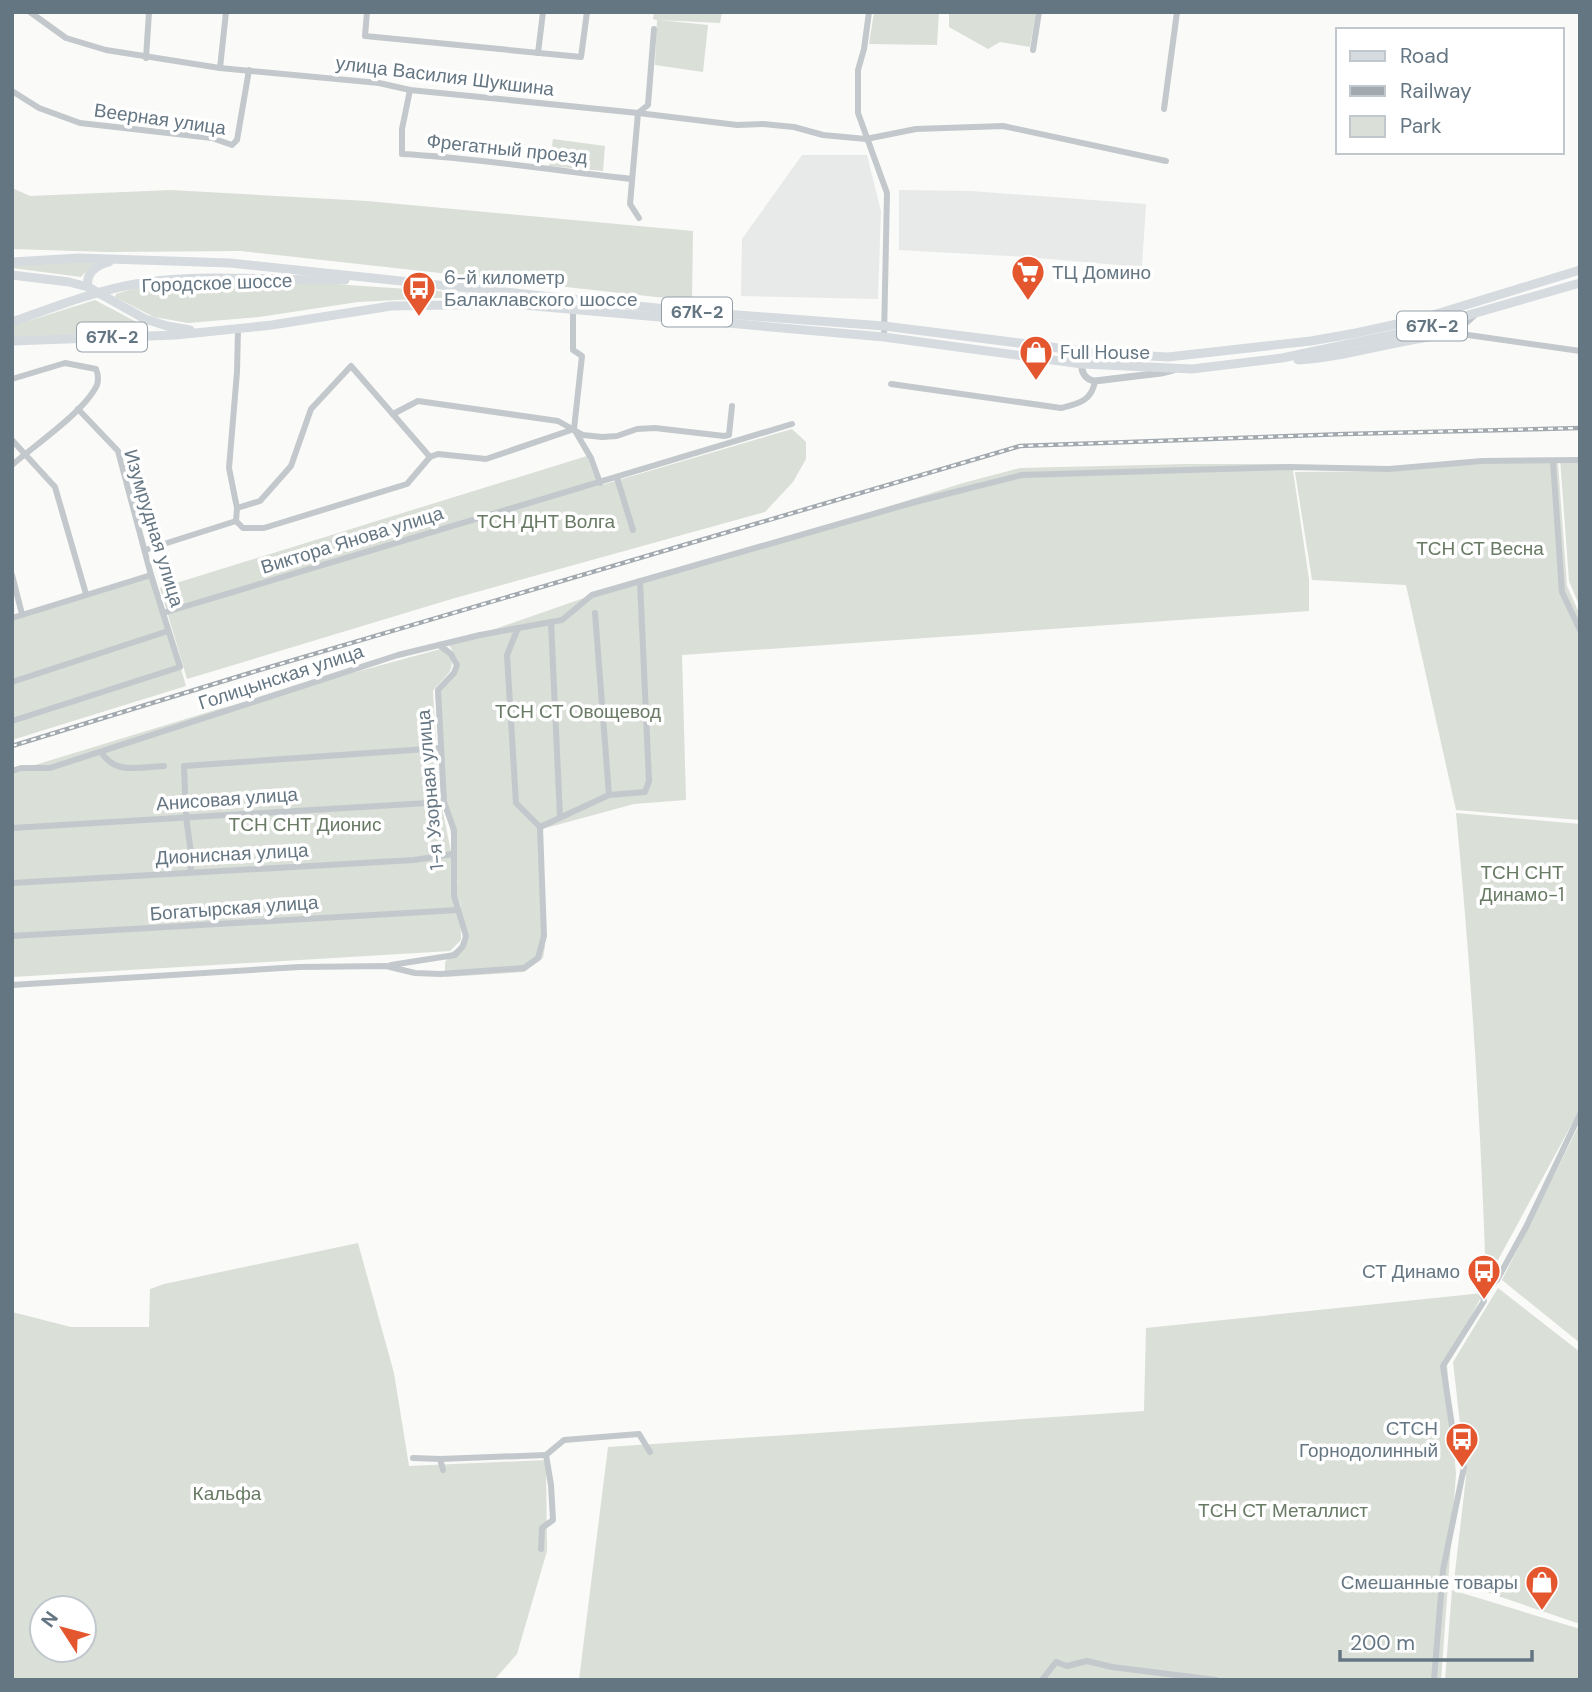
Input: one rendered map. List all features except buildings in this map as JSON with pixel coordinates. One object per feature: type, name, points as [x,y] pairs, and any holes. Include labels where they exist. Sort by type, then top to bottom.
[{"type":"main road","points":[[12,262],[79,258],[220,262],[386,281]]},
{"type":"main road","points":[[88,287],[87,279],[99,265],[124,259]]},
{"type":"main road","name":"67К-2","points":[[386,281],[685,311],[884,326],[1098,353],[1168,356],[1311,341],[1420,319],[1580,270]]},
{"type":"main road","points":[[12,275],[88,287],[145,319],[176,328],[212,331]]},
{"type":"main road","name":"Городское шоссе","points":[[12,322],[141,283],[231,279],[386,281]]},
{"type":"main road","name":"67К-2","points":[[12,341],[165,336],[391,306],[512,304],[884,337],[1082,364],[1176,369],[1282,358],[1420,329],[1580,283]]},
{"type":"main road","points":[[1282,358],[1329,358],[1396,342],[1461,334]]},
{"type":"main road","points":[[1082,364],[1084,358],[1098,353]]},
{"type":"street","name":"улица Василия Шукшина","points":[[30,12],[65,38],[146,58],[220,68],[379,83],[410,90],[737,125],[794,127],[823,135],[866,139],[916,129],[1003,126],[1166,162]]},
{"type":"street","points":[[146,58],[149,12]]},
{"type":"street","points":[[220,68],[226,12]]},
{"type":"street","points":[[367,12],[365,36],[582,57],[587,12]]},
{"type":"street","points":[[538,53],[543,12]]},
{"type":"street","points":[[869,12],[858,71],[858,113],[887,193],[884,337]]},
{"type":"street","points":[[1033,50],[1039,12]]},
{"type":"street","points":[[1164,109],[1177,12]]},
{"type":"street","points":[[639,218],[630,204],[638,113],[648,105],[654,29]]},
{"type":"street","name":"Веерная улица","points":[[12,91],[39,108],[80,123],[212,138],[232,145],[237,140],[249,70]]},
{"type":"street","name":"Фрегатный проезд","points":[[410,90],[402,129],[402,154],[490,160],[555,171],[632,179]]},
{"type":"street","points":[[573,309],[573,350],[582,356],[574,429],[591,458],[600,483]]},
{"type":"street","points":[[1476,314],[1465,324],[1461,334],[1580,351]]},
{"type":"street","points":[[238,328],[229,468],[237,508],[236,521],[243,528],[264,528],[407,484],[430,457],[438,454],[486,459],[574,429]]},
{"type":"street","points":[[12,379],[65,363],[96,369],[99,376],[97,384],[78,409],[12,465]]},
{"type":"street","points":[[1082,364],[1081,370],[1086,377],[1095,381],[1176,369]]},
{"type":"street","points":[[237,508],[260,501],[291,466],[311,409],[351,366],[430,457]]},
{"type":"street","points":[[891,384],[1061,408],[1082,403],[1093,392],[1095,381]]},
{"type":"street","points":[[393,414],[418,401],[558,421],[583,435],[617,436],[637,429],[655,428],[729,435],[732,406]]},
{"type":"street","name":"Изумрудная улица","points":[[12,721],[180,667],[151,575],[118,451],[78,409]]},
{"type":"street","name":"Виктора Янова улица","points":[[163,613],[792,424]]},
{"type":"street","points":[[12,440],[55,487],[86,594]]},
{"type":"street","points":[[540,827],[609,795],[645,792],[649,781],[640,581],[915,502],[1022,475],[1288,467],[1389,469],[1482,461],[1580,460]]},
{"type":"street","points":[[1553,461],[1562,592],[1580,630]]},
{"type":"street","points":[[617,478],[633,530]]},
{"type":"street","points":[[145,550],[236,521]]},
{"type":"street","points":[[12,575],[22,614]]},
{"type":"street","points":[[12,618],[151,575]]},
{"type":"street","name":"Голицынская улица","points":[[12,771],[21,768],[50,768],[398,655],[562,620],[592,594],[640,581]]},
{"type":"street","points":[[595,613],[609,795]]},
{"type":"street","points":[[551,622],[561,817]]},
{"type":"street","points":[[12,985],[299,967],[386,966],[415,973],[440,974],[524,968],[538,958],[544,936],[540,827],[516,803],[507,656],[518,628]]},
{"type":"street","points":[[12,682],[168,631]]},
{"type":"street","name":"1-я Узорная улица","points":[[386,966],[455,955],[463,946],[466,936],[454,896],[454,830],[444,802],[438,690],[454,673],[457,665],[450,654],[439,645]]},
{"type":"street","points":[[190,872],[192,860],[186,817],[184,766],[441,748]]},
{"type":"street","points":[[101,752],[107,762],[116,767],[164,766]]},
{"type":"street","name":"Анисовая улица","points":[[12,828],[444,802]]},
{"type":"street","name":"Дионисная улица","points":[[12,883],[414,860],[453,854]]},
{"type":"street","name":"Богатырская улица","points":[[12,936],[458,910]]},
{"type":"street","points":[[1434,1680],[1443,1570],[1464,1467],[1452,1426],[1443,1366],[1484,1301],[1482,1293],[1497,1280],[1526,1227],[1580,1114]]},
{"type":"street","points":[[413,1458],[440,1460],[546,1455],[564,1440],[639,1434],[650,1452]]},
{"type":"street","points":[[541,1549],[542,1528],[553,1520],[546,1455]]},
{"type":"street","points":[[440,1460],[443,1470]]},
{"type":"street","points":[[1042,1680],[1056,1662],[1067,1666],[1087,1661],[1112,1667],[1216,1680]]},
{"type":"shaded area","points":[[802,155],[867,155],[881,211],[878,299],[741,296],[742,239]]},
{"type":"shaded area","points":[[899,190],[971,191],[1146,204],[1142,267],[899,250]]},
{"type":"green space","points":[[654,12],[722,12],[720,23],[659,20],[708,25],[703,72],[655,65],[657,20],[653,19]]},
{"type":"green space","points":[[874,12],[939,12],[937,45],[869,44]]},
{"type":"green space","points":[[949,12],[1036,12],[1030,47],[1000,42],[988,49],[949,27]]},
{"type":"green space","points":[[553,139],[605,146],[603,171],[549,166]]},
{"type":"green space","points":[[12,188],[30,196],[171,190],[367,201],[693,231],[692,301],[241,251],[108,252],[12,249]]},
{"type":"green space","points":[[95,263],[81,277],[12,268],[12,266]]},
{"type":"green space","points":[[200,281],[334,284],[496,295],[358,302],[259,317],[188,323],[154,317],[115,297],[116,294],[136,288]]},
{"type":"green space","points":[[95,300],[146,327],[145,332],[12,337],[12,326]]},
{"type":"green space","name":"ТСН ДНТ Волга","points":[[792,429],[806,442],[806,459],[793,482],[765,512],[455,598],[187,679],[160,588],[587,456],[598,486]]},
{"type":"green space","points":[[1580,457],[1580,607],[1569,581],[1560,458]]},
{"type":"green space","name":"ТСН СТ Весна","points":[[1490,463],[1558,463],[1567,586],[1580,615],[1580,820],[1456,810],[1406,585],[1312,580],[1295,472],[1394,471]]},
{"type":"green space","points":[[1292,464],[1309,579],[1309,611],[682,655],[686,800],[634,804],[542,829],[545,946],[543,958],[524,972],[445,977],[445,963],[449,954],[459,947],[463,938],[460,897],[461,940],[450,951],[12,977],[12,772],[215,710],[448,647],[452,662],[450,671],[433,691],[439,793],[458,886],[450,827],[444,808],[435,692],[459,662],[449,645],[581,599],[706,564],[963,483],[1020,468]]},
{"type":"green space","points":[[153,573],[186,686],[12,740],[12,616]]},
{"type":"green space","name":"ТСН СНТ Динамо-1","points":[[1456,813],[1580,824],[1580,1109],[1486,1282],[1475,1047]]},
{"type":"green space","points":[[1580,1123],[1580,1343],[1502,1280]]},
{"type":"green space","name":"Кальфа","points":[[358,1243],[394,1373],[409,1466],[546,1460],[547,1551],[517,1654],[494,1680],[12,1680],[12,1312],[71,1327],[149,1327],[150,1289]]},
{"type":"green space","points":[[1498,1288],[1580,1352],[1580,1624],[1454,1581],[1466,1477],[1453,1362]]},
{"type":"green space","name":"ТСН СТ Металлист","points":[[1483,1293],[1447,1364],[1456,1474],[1441,1680],[579,1680],[608,1447],[1144,1411],[1146,1328]]},
{"type":"green space","points":[[1452,1590],[1580,1629],[1580,1680],[1445,1680]]},
{"type":"railway","points":[[12,746],[253,672],[1020,446],[1580,428]]},
{"type":"place","name":"ТЦ Домино","points":[[1028,302]]},
{"type":"place","name":"6-й километр Балаклавского шоccе","points":[[419,318]]},
{"type":"place","name":"Full House","points":[[1036,382]]},
{"type":"place","name":"СТ Динамо","points":[[1484,1301]]},
{"type":"place","name":"СТСН Горнодолинный","points":[[1462,1469]]},
{"type":"place","name":"Смешанные товары","points":[[1542,1612]]},
{"type":"park label","name":"ТСН СТ Овощевод","points":[[578,711]]},
{"type":"park label","name":"ТСН СНТ Дионис","points":[[305,824]]}]
